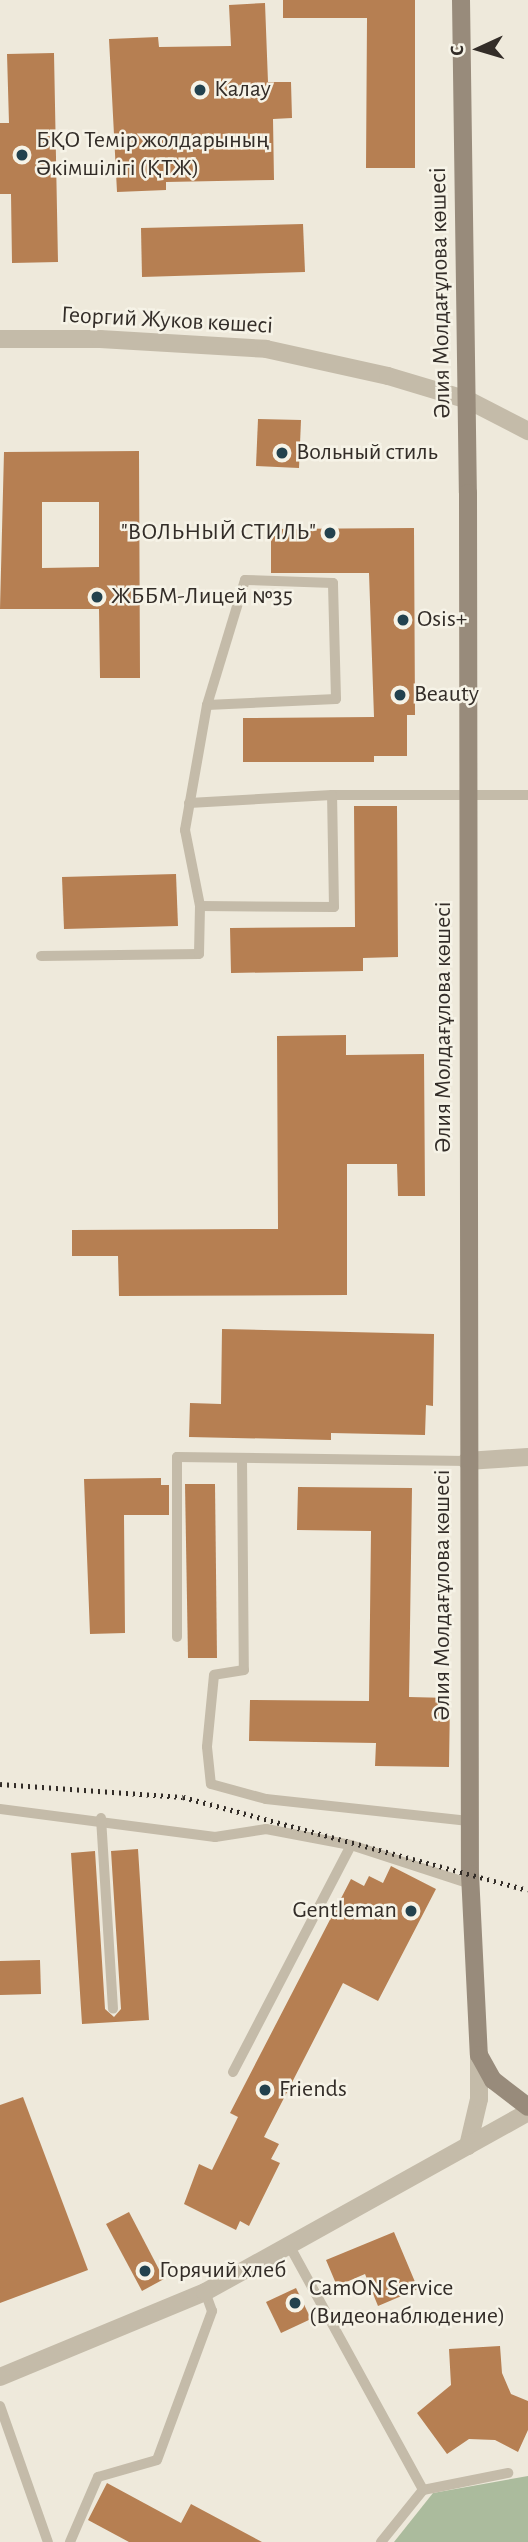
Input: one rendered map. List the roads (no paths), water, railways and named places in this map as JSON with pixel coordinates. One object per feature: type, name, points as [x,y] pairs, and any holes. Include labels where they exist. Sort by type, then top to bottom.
[{"type":"main road","name":"Әлия Молдағұлова көшесі","points":[[461,0],[468,400],[469,1821],[479,2055]]},
{"type":"main road","points":[[479,2055],[493,2080],[528,2110]]},
{"type":"street","name":"Георгий Жуков көшесі","points":[[0,339],[100,339],[266,349],[388,376],[468,400],[528,431]]},
{"type":"street","points":[[467,1461],[528,1457]]},
{"type":"street","points":[[468,2146],[479,2099],[479,2055]]},
{"type":"street","points":[[0,2377],[205,2292],[528,2110]]},
{"type":"lane","points":[[41,956],[199,954],[200,906],[185,830],[206,705],[245,580],[333,583],[337,699],[206,705]]},
{"type":"lane","points":[[200,906],[334,907],[332,795]]},
{"type":"lane","points":[[189,803],[332,795],[528,795]]},
{"type":"lane","points":[[177,1637],[177,1457],[467,1461]]},
{"type":"lane","points":[[242,1459],[244,1670],[214,1675],[207,1747],[211,1784],[267,1800],[469,1821]]},
{"type":"lane","points":[[0,1809],[101,1818],[215,1837],[266,1829],[351,1845],[470,1884]]},
{"type":"lane","points":[[101,1818],[113,2009]]},
{"type":"lane","points":[[233,2072],[351,1845]]},
{"type":"lane","points":[[289,2245],[423,2490]]},
{"type":"lane","points":[[70,2542],[98,2477],[157,2460],[212,2311],[205,2292]]},
{"type":"lane","points":[[0,2406],[48,2542]]},
{"type":"lane","points":[[381,2542],[423,2490],[508,2473]]},
{"type":"railway","points":[[0,1784],[183,1797],[528,1890]]},
{"type":"place","name":"Калау","points":[[200,90]]},
{"type":"place","name":"БҚО Темір жолдарының Әкімшілігі (ҚТЖ)","points":[[22,155]]},
{"type":"place","name":"Вольный стиль","points":[[282,453]]},
{"type":"place","name":"\"ВОЛЬНЫЙ СТИЛЬ\"","points":[[330,533]]},
{"type":"place","name":"ЖББМ-Лицей №35","points":[[97,597]]},
{"type":"place","name":"Osis+","points":[[403,620]]},
{"type":"place","name":"Beauty","points":[[400,695]]},
{"type":"place","name":"Gentleman","points":[[411,1911]]},
{"type":"place","name":"Friends","points":[[265,2090]]},
{"type":"place","name":"Горячий хлеб","points":[[145,2271]]},
{"type":"place","name":"CamON Service (Видеонаблюдение)","points":[[295,2303]]}]
